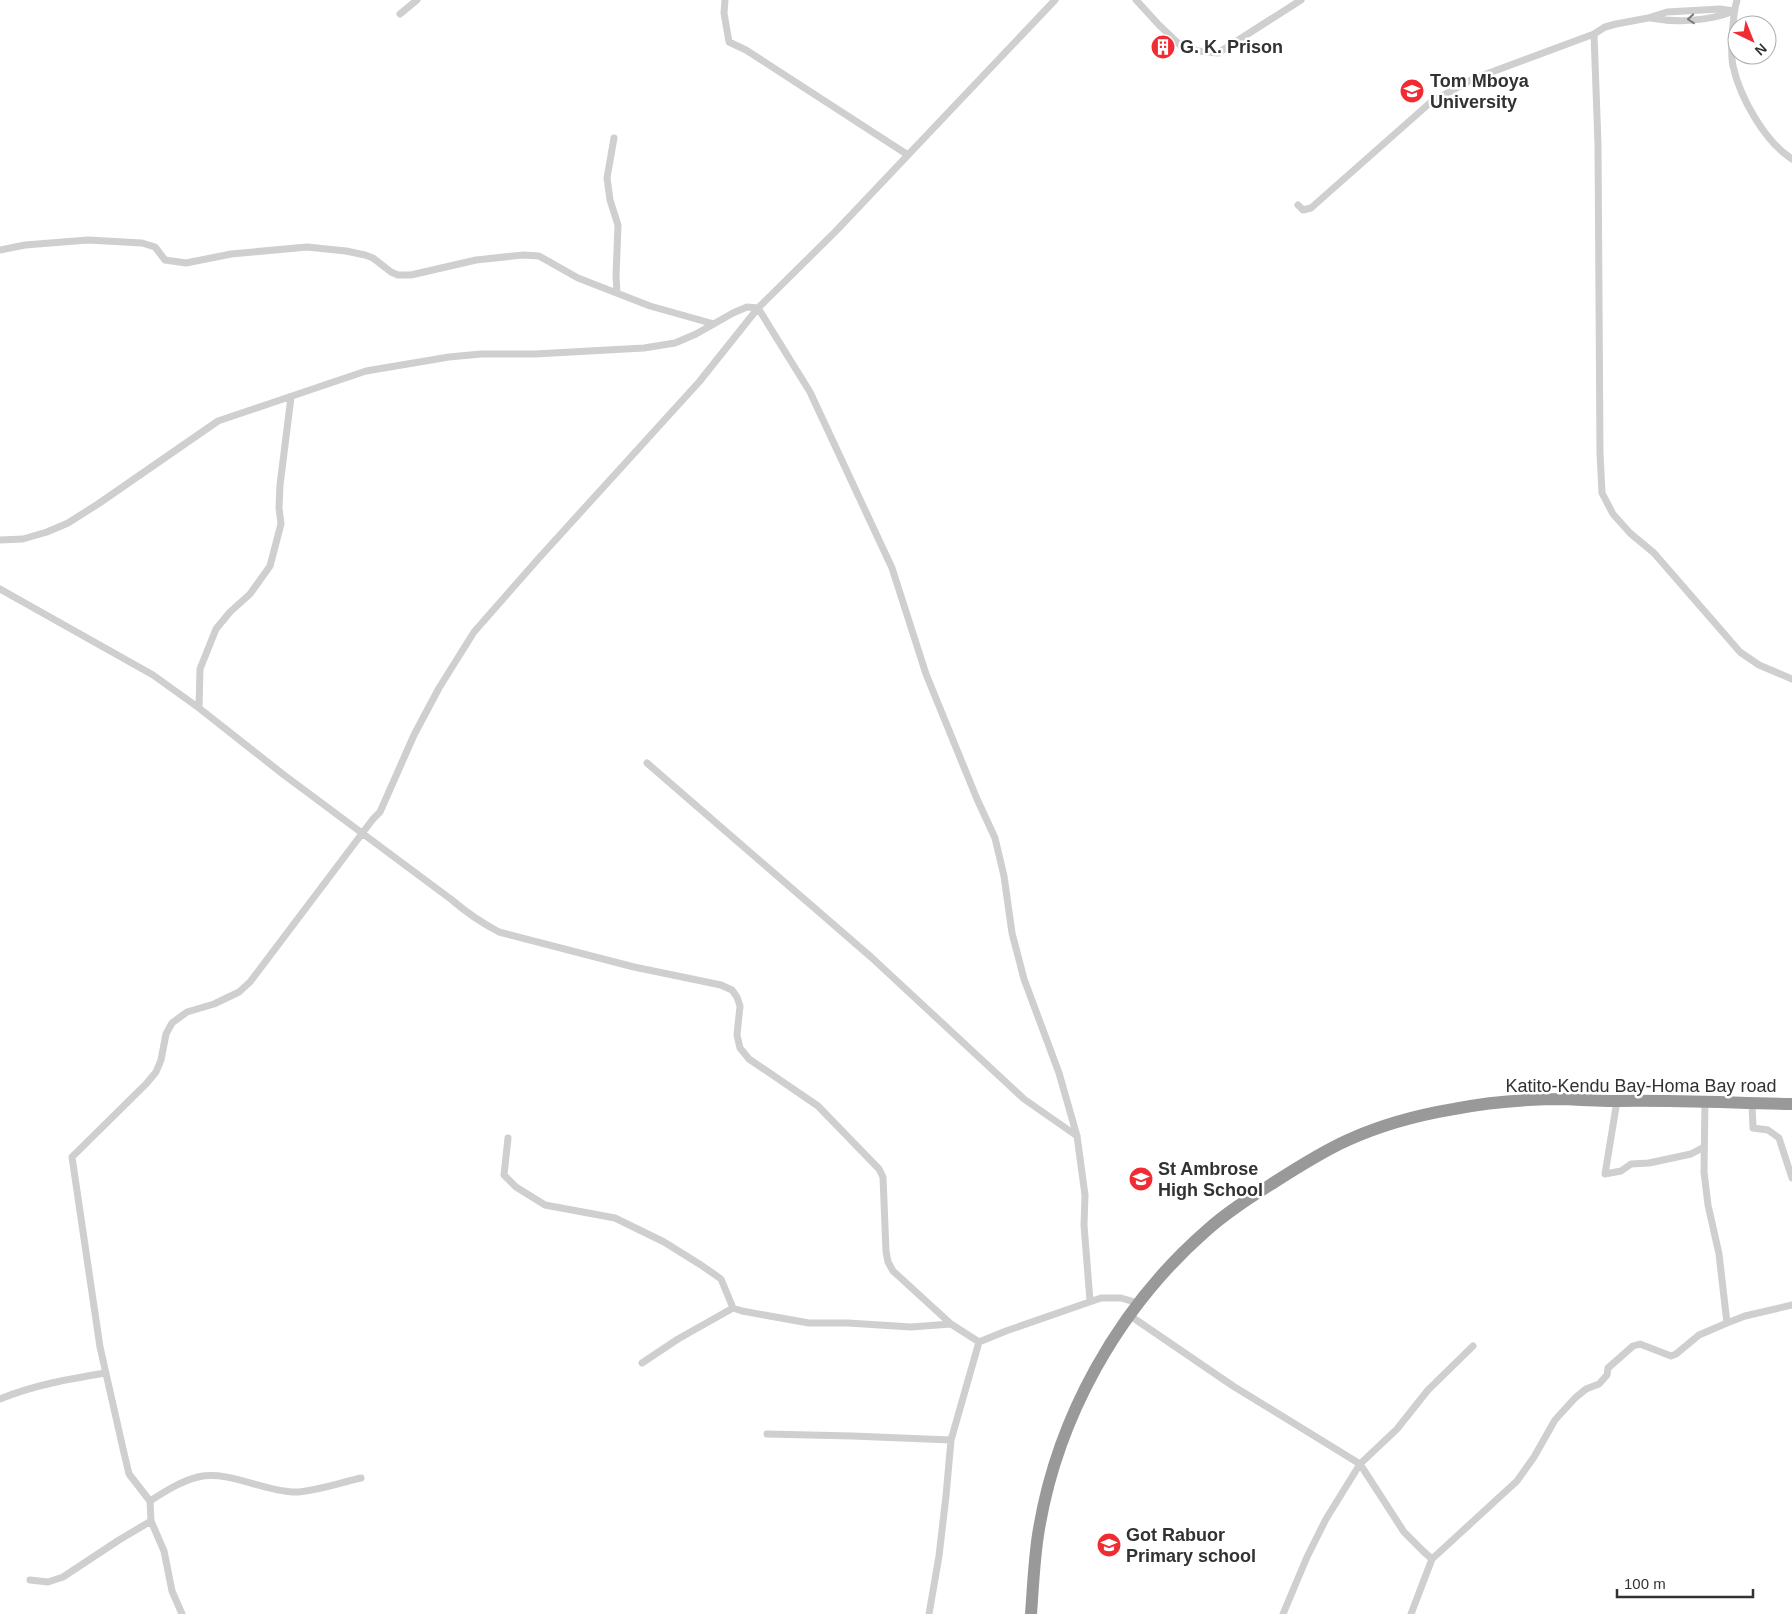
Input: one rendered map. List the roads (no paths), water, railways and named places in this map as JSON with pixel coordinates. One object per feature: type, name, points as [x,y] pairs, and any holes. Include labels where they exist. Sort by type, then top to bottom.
[{"type":"highway","name":"Katito-Kendu Bay-Homa Bay road","points":[[1031,1614],[1038,1535],[1048,1490],[1062,1444],[1077,1405],[1109,1345],[1138,1303],[1184,1251],[1230,1212],[1284,1176],[1348,1140],[1397,1122],[1454,1109],[1499,1103],[1562,1099],[1617,1101],[1705,1100],[1792,1104]]},
{"type":"street","points":[[400,14],[417,0]]},
{"type":"street","points":[[725,0],[724,13],[729,42],[746,50],[908,156]]},
{"type":"street","points":[[182,1614],[172,1591],[164,1551],[151,1521],[150,1501],[129,1474],[105,1373],[86,1259],[72,1157],[156,1072],[161,1060],[166,1034],[172,1023],[187,1012],[214,1004],[238,992],[250,982],[380,812],[414,735],[439,688],[474,632],[699,382],[758,308],[835,232],[1054,0]]},
{"type":"street","points":[[1136,0],[1181,46],[1198,51],[1218,53],[1301,0]]},
{"type":"street","points":[[1737,0],[1734,11],[1732,64],[1742,91],[1760,127],[1783,153],[1792,158]]},
{"type":"street","points":[[1298,205],[1303,210],[1311,208],[1425,107],[1458,86],[1482,75],[1594,34],[1616,24],[1677,11],[1720,9],[1734,11]]},
{"type":"street","points":[[1594,34],[1598,144],[1600,453],[1602,493],[1613,514],[1630,533],[1654,553],[1740,652],[1759,665],[1792,679]]},
{"type":"street","points":[[614,138],[607,178],[610,200],[618,225],[617,293]]},
{"type":"street","points":[[0,250],[25,245],[88,240],[142,243],[155,247],[165,260],[186,263],[231,254],[307,247],[365,255],[373,258],[398,275],[411,275],[476,260],[523,255],[540,256],[578,278],[650,306],[714,324]]},
{"type":"street","points":[[0,540],[23,539],[48,532],[68,523],[218,421],[366,371],[480,354],[535,354],[644,348],[675,343],[696,334],[733,313],[747,308],[758,308]]},
{"type":"street","points":[[758,308],[810,392],[892,568],[926,674],[994,838],[1004,876],[1012,933],[1024,979],[1059,1073],[1077,1136],[1085,1195],[1084,1225],[1090,1302]]},
{"type":"street","points":[[199,708],[200,669],[216,629],[230,612],[250,594],[270,566],[281,524],[279,508],[280,485],[291,397]]},
{"type":"street","points":[[0,589],[141,668],[199,708],[284,775],[474,918],[499,932],[634,967],[721,985],[732,990],[740,1006],[737,1035],[740,1048],[749,1058],[818,1106],[879,1169],[884,1177],[886,1251],[888,1262],[893,1271],[951,1324],[979,1342]]},
{"type":"street","points":[[647,763],[871,958],[1024,1099],[1077,1136]]},
{"type":"street","points":[[1705,1100],[1704,1172],[1708,1205],[1719,1254],[1727,1322]]},
{"type":"street","points":[[1617,1101],[1604,1174],[1621,1171],[1631,1164],[1649,1163],[1690,1154],[1704,1147]]},
{"type":"street","points":[[1752,1103],[1753,1128],[1768,1130],[1779,1138],[1792,1178]]},
{"type":"street","points":[[508,1138],[504,1176],[516,1187],[546,1204],[615,1218],[664,1242],[720,1279],[733,1308],[809,1323],[848,1322],[911,1327],[951,1324]]},
{"type":"street","points":[[979,1342],[1101,1298],[1111,1297],[1138,1303]]},
{"type":"street","points":[[1411,1614],[1432,1558],[1517,1481],[1534,1458],[1555,1420],[1586,1389],[1599,1384],[1608,1375],[1608,1368],[1633,1346],[1640,1344],[1671,1356],[1699,1335],[1727,1322],[1792,1305]]},
{"type":"street","points":[[642,1363],[685,1335],[733,1308]]},
{"type":"street","points":[[1129,1316],[1233,1386],[1360,1464],[1404,1532],[1432,1558]]},
{"type":"street","points":[[929,1614],[945,1505],[951,1440],[979,1342]]},
{"type":"street","points":[[1283,1614],[1307,1557],[1326,1519],[1360,1464],[1397,1430],[1428,1390],[1473,1346]]},
{"type":"street","points":[[0,1399],[21,1390],[105,1373]]},
{"type":"street","points":[[768,1434],[951,1440]]},
{"type":"street","points":[[150,1501],[170,1489],[198,1477],[214,1476],[295,1493],[361,1478]]},
{"type":"street","points":[[30,1580],[48,1582],[63,1577],[151,1521]]},
{"type":"place","name":"G. K. Prison","points":[[1163,47]]},
{"type":"place","name":"Tom Mboya University","points":[[1412,91]]},
{"type":"place","name":"St Ambrose High School","points":[[1141,1179]]},
{"type":"place","name":"Got Rabuor Primary school","points":[[1109,1545]]}]
